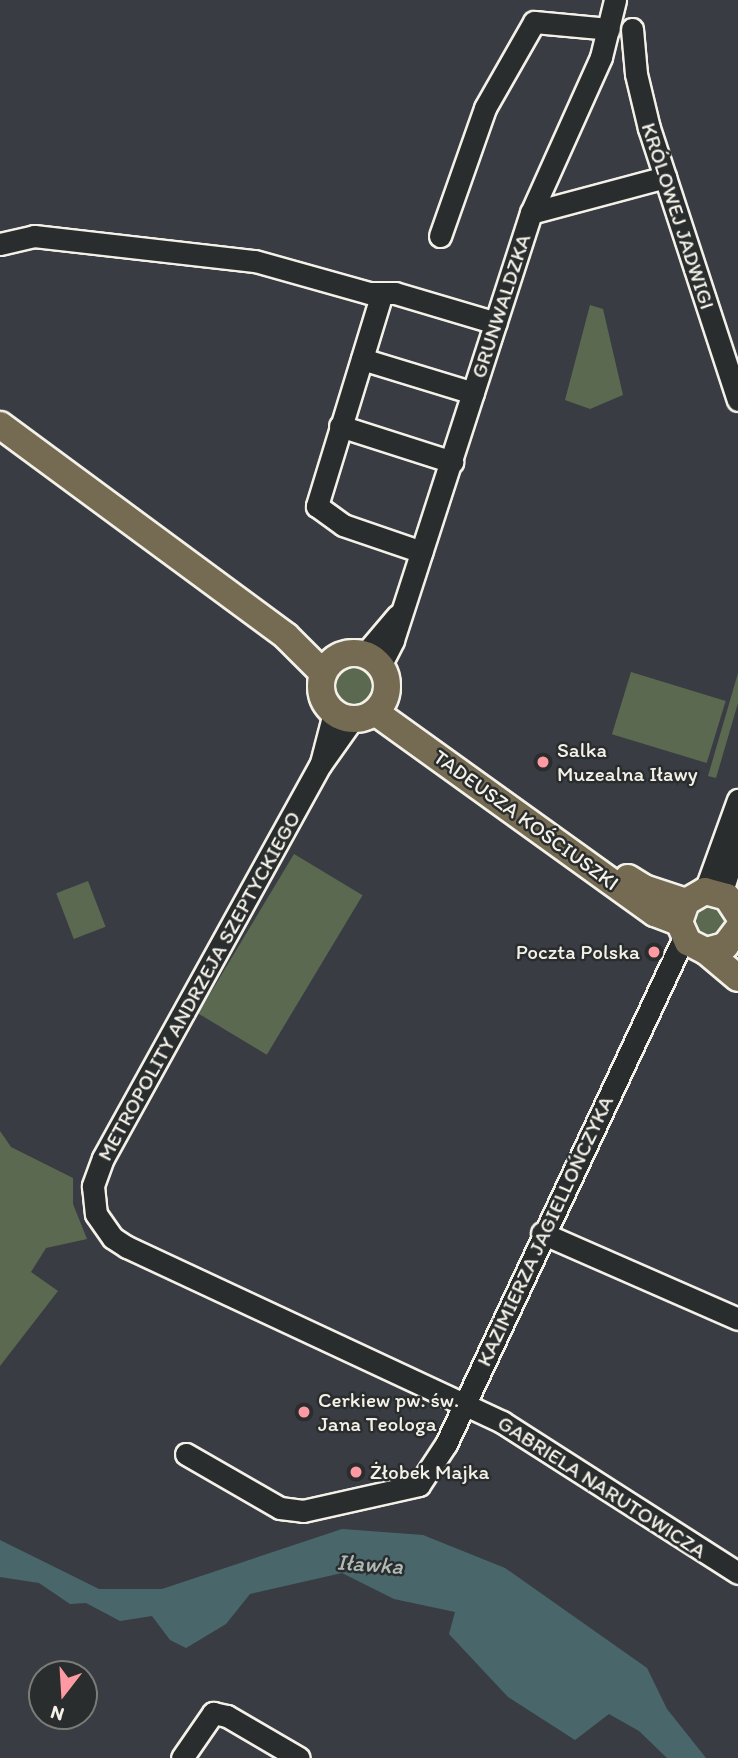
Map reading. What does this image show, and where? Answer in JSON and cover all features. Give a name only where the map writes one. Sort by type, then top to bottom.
[{"type":"main road","points":[[0,425],[328,667]]},
{"type":"main road","points":[[354,653],[372,660],[386,676],[362,711],[321,691],[328,667],[354,653]]},
{"type":"main road","name":"TADEUSZA KOŚCIUSZKI","points":[[362,711],[644,888],[697,916]]},
{"type":"main road","points":[[697,916],[738,914]]},
{"type":"main road","points":[[697,916],[736,941]]},
{"type":"main road","points":[[697,916],[738,978]]},
{"type":"street","name":"GRUNWALDZKA","points":[[372,660],[393,640],[397,615],[422,552],[531,213],[610,29],[615,0]]},
{"type":"street","points":[[440,236],[485,108],[534,22],[610,29]]},
{"type":"street","name":"KRÓLOWEJ JADWIGI","points":[[632,29],[636,74],[665,177],[738,400]]},
{"type":"street","points":[[531,213],[665,177]]},
{"type":"street","points":[[0,244],[34,236],[255,261],[496,323]]},
{"type":"street","points":[[382,293],[316,499],[321,513],[422,552]]},
{"type":"street","points":[[362,359],[473,393]]},
{"type":"street","points":[[340,426],[452,461]]},
{"type":"street","name":"METROPOLITY ANDRZEJA SZEPTYCKIEGO","points":[[362,711],[320,765],[103,1158],[93,1201],[103,1226],[127,1247],[465,1402]]},
{"type":"street","points":[[697,916],[738,800]]},
{"type":"street","points":[[697,916],[738,842]]},
{"type":"street","name":"KAZIMIERZA JAGIELLOŃCZYKA","points":[[186,1454],[258,1499],[303,1511],[419,1485],[446,1444],[542,1233],[697,916]]},
{"type":"street","points":[[542,1233],[738,1319]]},
{"type":"street","name":"GABRIELA NARUTOWICZA","points":[[465,1402],[738,1573]]},
{"type":"street","points":[[182,1758],[213,1713],[227,1716],[299,1758]]},
{"type":"green space","points":[[590,305],[603,309],[623,395],[590,409],[565,400]]},
{"type":"green space","points":[[356,665],[371,671],[377,686],[371,701],[356,707],[341,701],[335,686],[341,671]]},
{"type":"green space","points":[[631,672],[726,701],[707,763],[612,734]]},
{"type":"green space","points":[[738,673],[738,703],[716,778],[708,776]]},
{"type":"green space","points":[[294,854],[363,895],[267,1055],[198,1013]]},
{"type":"green space","points":[[88,881],[106,927],[74,939],[56,893]]},
{"type":"green space","points":[[715,903],[730,920],[726,935],[698,939],[691,918],[700,906]]},
{"type":"green space","points":[[0,1131],[11,1147],[73,1178],[73,1204],[87,1239],[46,1248],[31,1272],[58,1291],[0,1366]]},
{"type":"water","name":"Iławka","points":[[342,1529],[423,1535],[505,1568],[647,1668],[667,1709],[706,1758],[667,1758],[639,1731],[609,1714],[575,1740],[508,1697],[449,1634],[455,1612],[394,1599],[342,1573],[250,1594],[226,1624],[186,1648],[170,1640],[152,1616],[120,1621],[86,1603],[70,1604],[39,1583],[0,1577],[0,1540],[99,1589],[162,1589]]},
{"type":"place","name":"Salka Muzealna Iławy","points":[[543,762]]},
{"type":"place","name":"Poczta Polska","points":[[654,952]]},
{"type":"place","name":"Cerkiew pw. św. Jana Teologa","points":[[304,1412]]},
{"type":"place","name":"Żłobek Majka","points":[[356,1472]]}]
